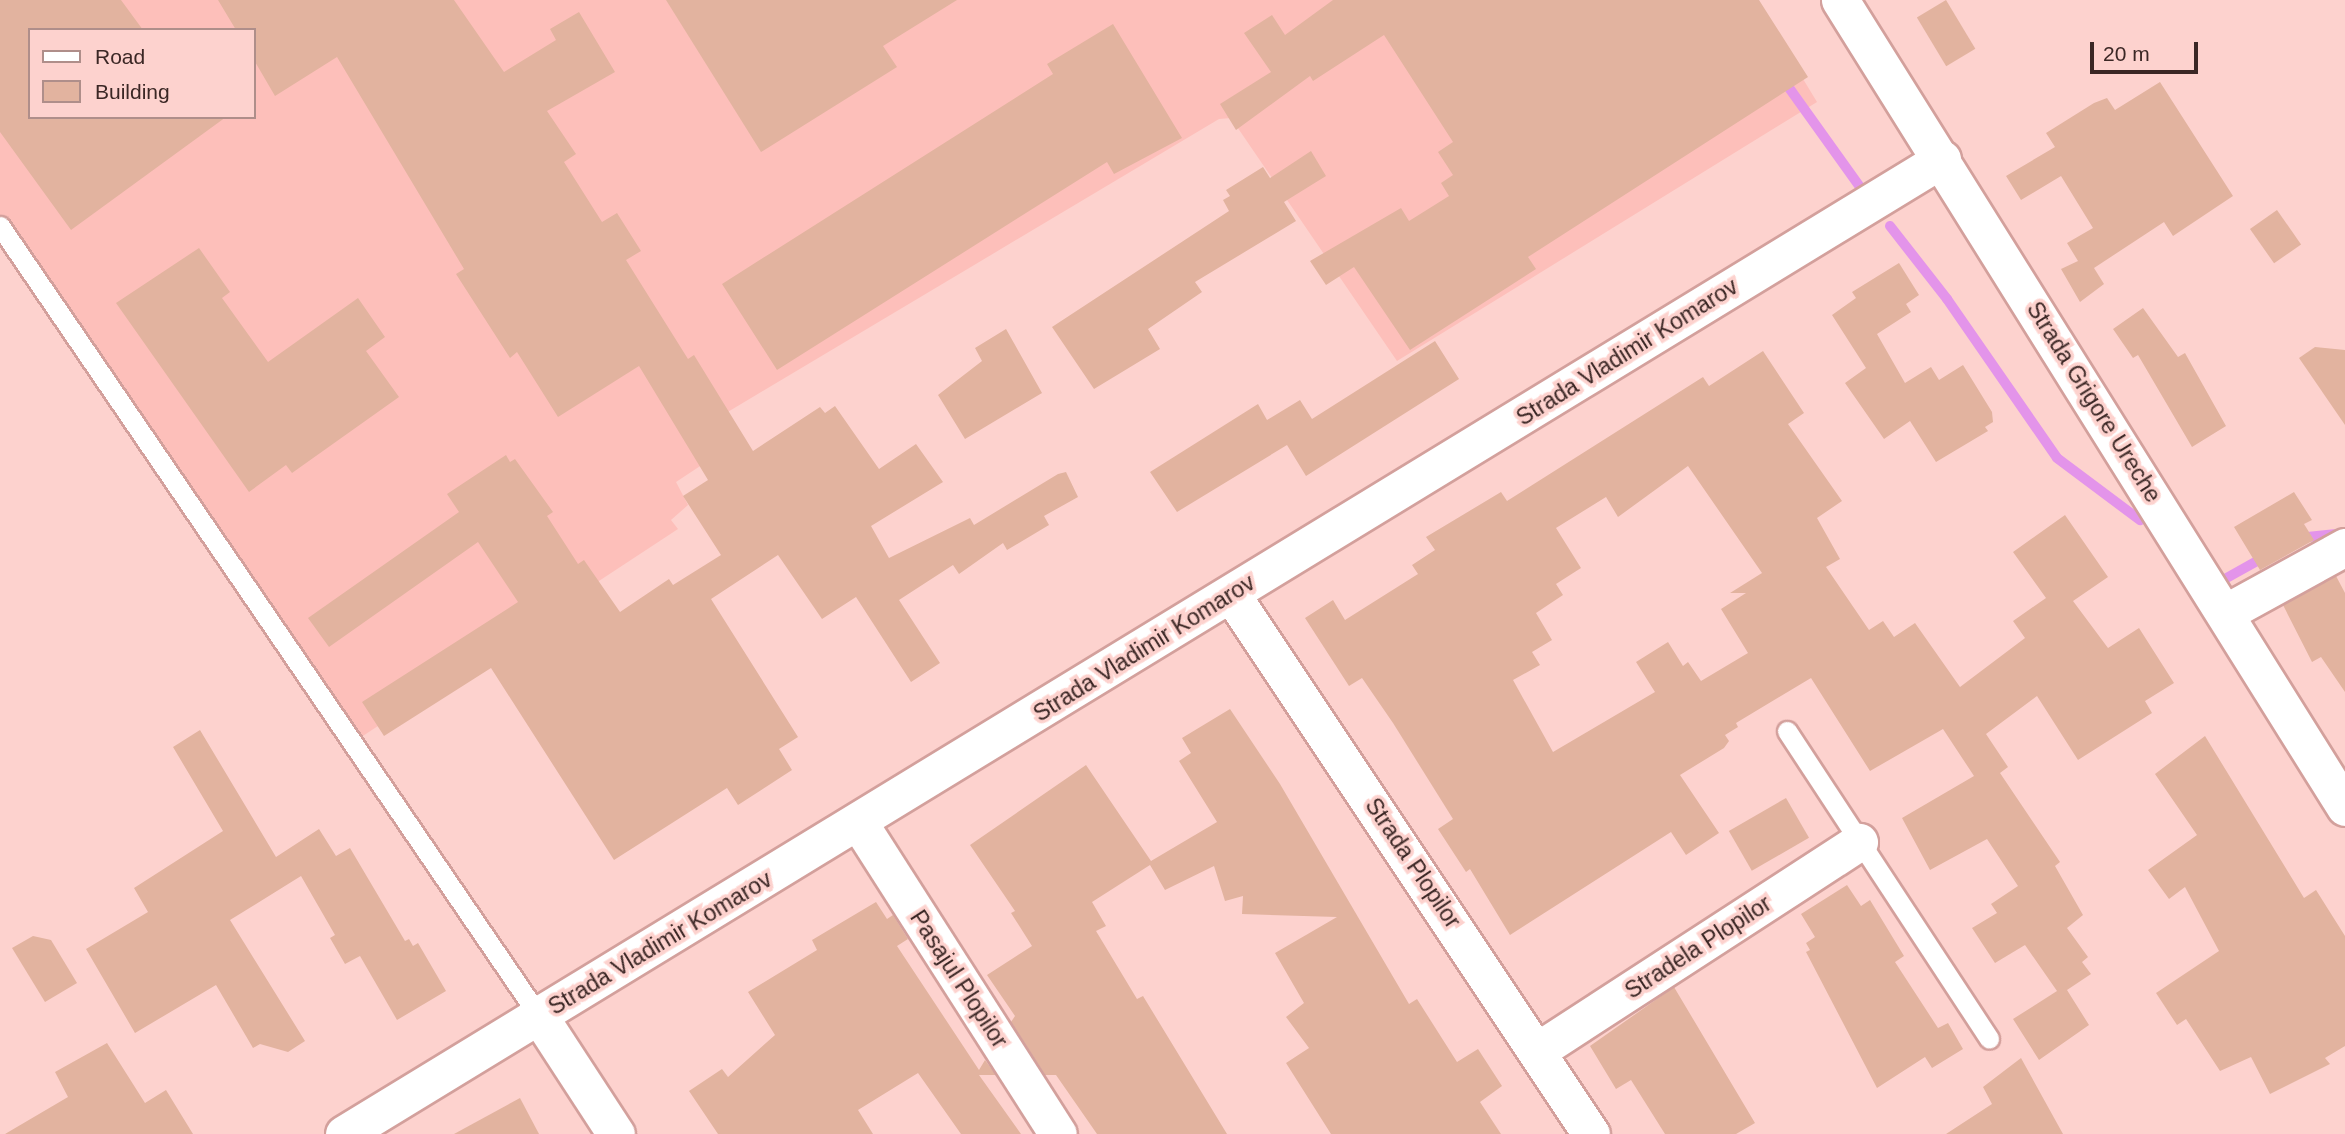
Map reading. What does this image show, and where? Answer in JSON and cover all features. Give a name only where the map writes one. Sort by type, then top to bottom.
[{"type":"street","name":"Strada Grigore Ureche","points":[[1840,0],[1942,159],[2345,807]]},
{"type":"street","name":"Strada Vladimir Komarov","points":[[344,1134],[859,823],[1942,159]]},
{"type":"street","points":[[2225,612],[2345,547]]},
{"type":"street","name":"Strada Plopilor","points":[[1231,594],[1591,1134]]},
{"type":"street","name":"Pasajul Plopilor","points":[[859,823],[1058,1134]]},
{"type":"street","name":"Stradela Plopilor","points":[[1537,1051],[1859,842]]},
{"type":"street","points":[[539,1016],[616,1134]]},
{"type":"lane","points":[[0,226],[539,1016]]},
{"type":"lane","points":[[1787,730],[1989,1039]]},
{"type":"shaded area","points":[[0,0],[1755,0],[1817,102],[1397,361],[1231,118],[1219,119],[721,416],[735,443],[676,482],[688,505],[671,520],[678,529],[343,749],[0,241]]},
{"type":"building","points":[[0,0],[121,0],[142,28],[28,28],[28,119],[223,119],[71,230],[0,132]]},
{"type":"building","points":[[218,0],[454,0],[504,72],[556,40],[550,29],[579,12],[615,72],[547,111],[576,154],[564,162],[602,222],[617,213],[641,251],[626,260],[688,359],[694,355],[753,451],[820,407],[825,413],[835,406],[879,469],[916,444],[943,482],[871,526],[889,558],[970,518],[974,525],[1058,474],[1066,472],[1078,497],[1044,516],[1049,525],[1007,550],[1003,543],[959,574],[953,565],[899,600],[940,663],[911,682],[856,597],[822,619],[778,555],[711,599],[798,737],[779,749],[792,770],[738,805],[727,788],[614,860],[491,668],[384,736],[362,702],[518,602],[478,542],[329,647],[308,618],[459,512],[447,494],[506,455],[510,462],[515,459],[553,512],[547,516],[578,564],[584,560],[620,612],[669,579],[673,585],[721,555],[683,496],[708,480],[639,366],[558,417],[517,352],[510,358],[456,274],[464,269],[337,57],[275,96],[256,63],[256,28],[235,28]]},
{"type":"building","points":[[666,0],[957,0],[883,46],[897,67],[761,152]]},
{"type":"building","points":[[1333,0],[1759,0],[1808,77],[1528,257],[1536,269],[1410,350],[1354,267],[1326,285],[1310,261],[1401,208],[1409,221],[1449,196],[1441,183],[1453,175],[1438,152],[1453,142],[1384,35],[1313,81],[1310,76],[1236,130],[1220,104],[1271,72],[1244,33],[1272,15],[1285,35]]},
{"type":"building","points":[[1946,0],[1975,49],[1946,66],[1917,18]]},
{"type":"building","points":[[1113,24],[1182,138],[1114,174],[1107,162],[777,370],[722,284],[1053,74],[1047,64]]},
{"type":"building","points":[[2160,82],[2233,196],[2173,236],[2164,222],[2094,268],[2104,284],[2080,302],[2061,269],[2078,261],[2067,243],[2093,228],[2061,176],[2021,200],[2006,176],[2055,147],[2046,133],[2094,103],[2107,98],[2115,110]]},
{"type":"building","points":[[1311,151],[1326,176],[1284,202],[1296,221],[1195,282],[1202,292],[1148,329],[1160,349],[1094,389],[1052,327],[1229,211],[1223,200],[1230,196],[1226,190],[1263,167],[1270,178]]},
{"type":"building","points":[[2277,210],[2301,244],[2274,263],[2250,229]]},
{"type":"building","points":[[199,248],[230,292],[222,298],[268,362],[358,298],[385,337],[366,351],[399,397],[292,473],[286,465],[249,492],[116,303]]},
{"type":"building","points":[[1899,263],[1919,295],[1906,304],[1911,312],[1877,334],[1905,383],[1931,367],[1939,380],[1963,365],[1992,412],[1993,422],[1985,427],[1988,431],[1936,462],[1910,421],[1884,439],[1845,383],[1866,368],[1832,315],[1856,298],[1852,292]]},
{"type":"building","points":[[2143,308],[2178,357],[2185,353],[2226,426],[2192,447],[2138,355],[2133,358],[2113,329]]},
{"type":"building","points":[[1006,329],[1042,393],[965,439],[938,395],[982,361],[975,348]]},
{"type":"building","points":[[1435,341],[1459,379],[1306,476],[1287,445],[1177,512],[1150,472],[1258,404],[1267,420],[1300,400],[1312,419]]},
{"type":"building","points":[[2315,347],[2345,350],[2345,425],[2299,358]]},
{"type":"building","points":[[1763,351],[1804,413],[1788,424],[1842,501],[1817,518],[1840,559],[1826,567],[1869,630],[1883,621],[1894,637],[1915,623],[1960,687],[2025,638],[2013,621],[2046,598],[2013,552],[2065,515],[2108,577],[2073,601],[2108,648],[2139,628],[2174,683],[2145,701],[2152,713],[2078,760],[2037,696],[1986,734],[2008,767],[2000,773],[2060,862],[2055,866],[2083,915],[2067,928],[2088,957],[2082,962],[2091,974],[2067,990],[2089,1025],[2039,1060],[2013,1019],[2057,991],[2025,945],[1995,963],[1972,928],[1997,913],[1991,904],[2018,886],[1987,839],[1930,870],[1902,818],[1974,776],[1943,729],[1870,771],[1811,678],[1736,723],[1738,727],[1725,735],[1729,741],[1724,748],[1680,775],[1719,833],[1686,855],[1671,832],[1510,935],[1470,869],[1466,872],[1438,829],[1453,819],[1393,723],[1362,678],[1349,686],[1305,618],[1333,600],[1345,620],[1418,574],[1412,565],[1435,550],[1426,537],[1501,492],[1507,501],[1703,377],[1709,386]],"holes":[[[1688,466],[1762,573],[1730,593],[1746,593],[1721,609],[1748,653],[1701,681],[1688,662],[1683,666],[1668,642],[1636,662],[1655,692],[1553,752],[1513,680],[1540,665],[1532,652],[1552,640],[1536,613],[1563,595],[1556,584],[1581,568],[1556,528],[1606,497],[1618,517]]]},
{"type":"building","points":[[2294,492],[2312,520],[2304,524],[2314,540],[2260,570],[2234,527]]},
{"type":"building","points":[[2336,576],[2345,593],[2345,692],[2321,657],[2312,662],[2283,605]]},
{"type":"building","points":[[1230,709],[1280,784],[1409,1004],[1417,999],[1457,1062],[1478,1049],[1502,1086],[1480,1102],[1501,1134],[1331,1134],[1286,1063],[1309,1048],[1286,1017],[1304,1003],[1275,953],[1337,917],[1242,914],[1243,896],[1225,901],[1214,866],[1165,890],[1150,865],[1092,902],[1106,926],[1096,931],[1137,999],[1143,996],[1227,1134],[1097,1134],[1056,1075],[1045,1075],[1011,1022],[1015,1016],[987,975],[1032,946],[1011,913],[1015,911],[970,845],[1086,765],[1151,861],[1217,822],[1179,761],[1191,753],[1182,738]]},
{"type":"building","points":[[200,730],[276,857],[319,829],[336,856],[350,848],[405,941],[409,939],[413,946],[418,943],[446,991],[397,1020],[360,956],[345,964],[330,938],[335,935],[301,876],[230,920],[305,1041],[288,1052],[260,1044],[253,1048],[216,985],[135,1033],[86,949],[148,912],[134,888],[223,831],[173,747]]},
{"type":"building","points":[[2205,736],[2304,898],[2316,890],[2345,936],[2345,1046],[2325,1058],[2330,1064],[2270,1094],[2251,1057],[2220,1071],[2186,1019],[2177,1025],[2156,993],[2219,951],[2185,887],[2169,899],[2148,870],[2197,835],[2155,774]]},
{"type":"building","points":[[1786,798],[1809,838],[1752,871],[1729,831]]},
{"type":"building","points":[[1847,885],[1861,906],[1870,900],[1904,956],[1895,962],[1938,1028],[1948,1023],[1963,1049],[1932,1068],[1925,1057],[1877,1088],[1806,952],[1810,950],[1806,943],[1815,937],[1801,914]]},
{"type":"building","points":[[876,902],[887,919],[893,915],[908,939],[897,946],[979,1070],[985,1060],[996,1075],[979,1075],[1021,1134],[961,1134],[918,1073],[858,1110],[873,1134],[718,1134],[689,1091],[722,1069],[728,1077],[775,1035],[748,992],[817,950],[812,940]]},
{"type":"building","points":[[33,936],[51,940],[77,983],[45,1002],[12,948]]},
{"type":"building","points":[[1674,987],[1755,1123],[1736,1134],[1665,1134],[1631,1080],[1616,1089],[1590,1046]]},
{"type":"building","points":[[107,1043],[145,1103],[166,1090],[193,1134],[5,1134],[68,1097],[55,1072]]},
{"type":"building","points":[[2021,1058],[2063,1134],[1946,1134],[1992,1104],[1983,1087]]},
{"type":"building","points":[[520,1098],[539,1134],[454,1134]]},
{"type":"waterway","points":[[1782,78],[1868,198]]},
{"type":"waterway","points":[[1890,226],[1947,299],[2057,458],[2140,520]]},
{"type":"waterway","points":[[2298,538],[2334,534]]},
{"type":"waterway","points":[[2223,580],[2266,556]]}]
